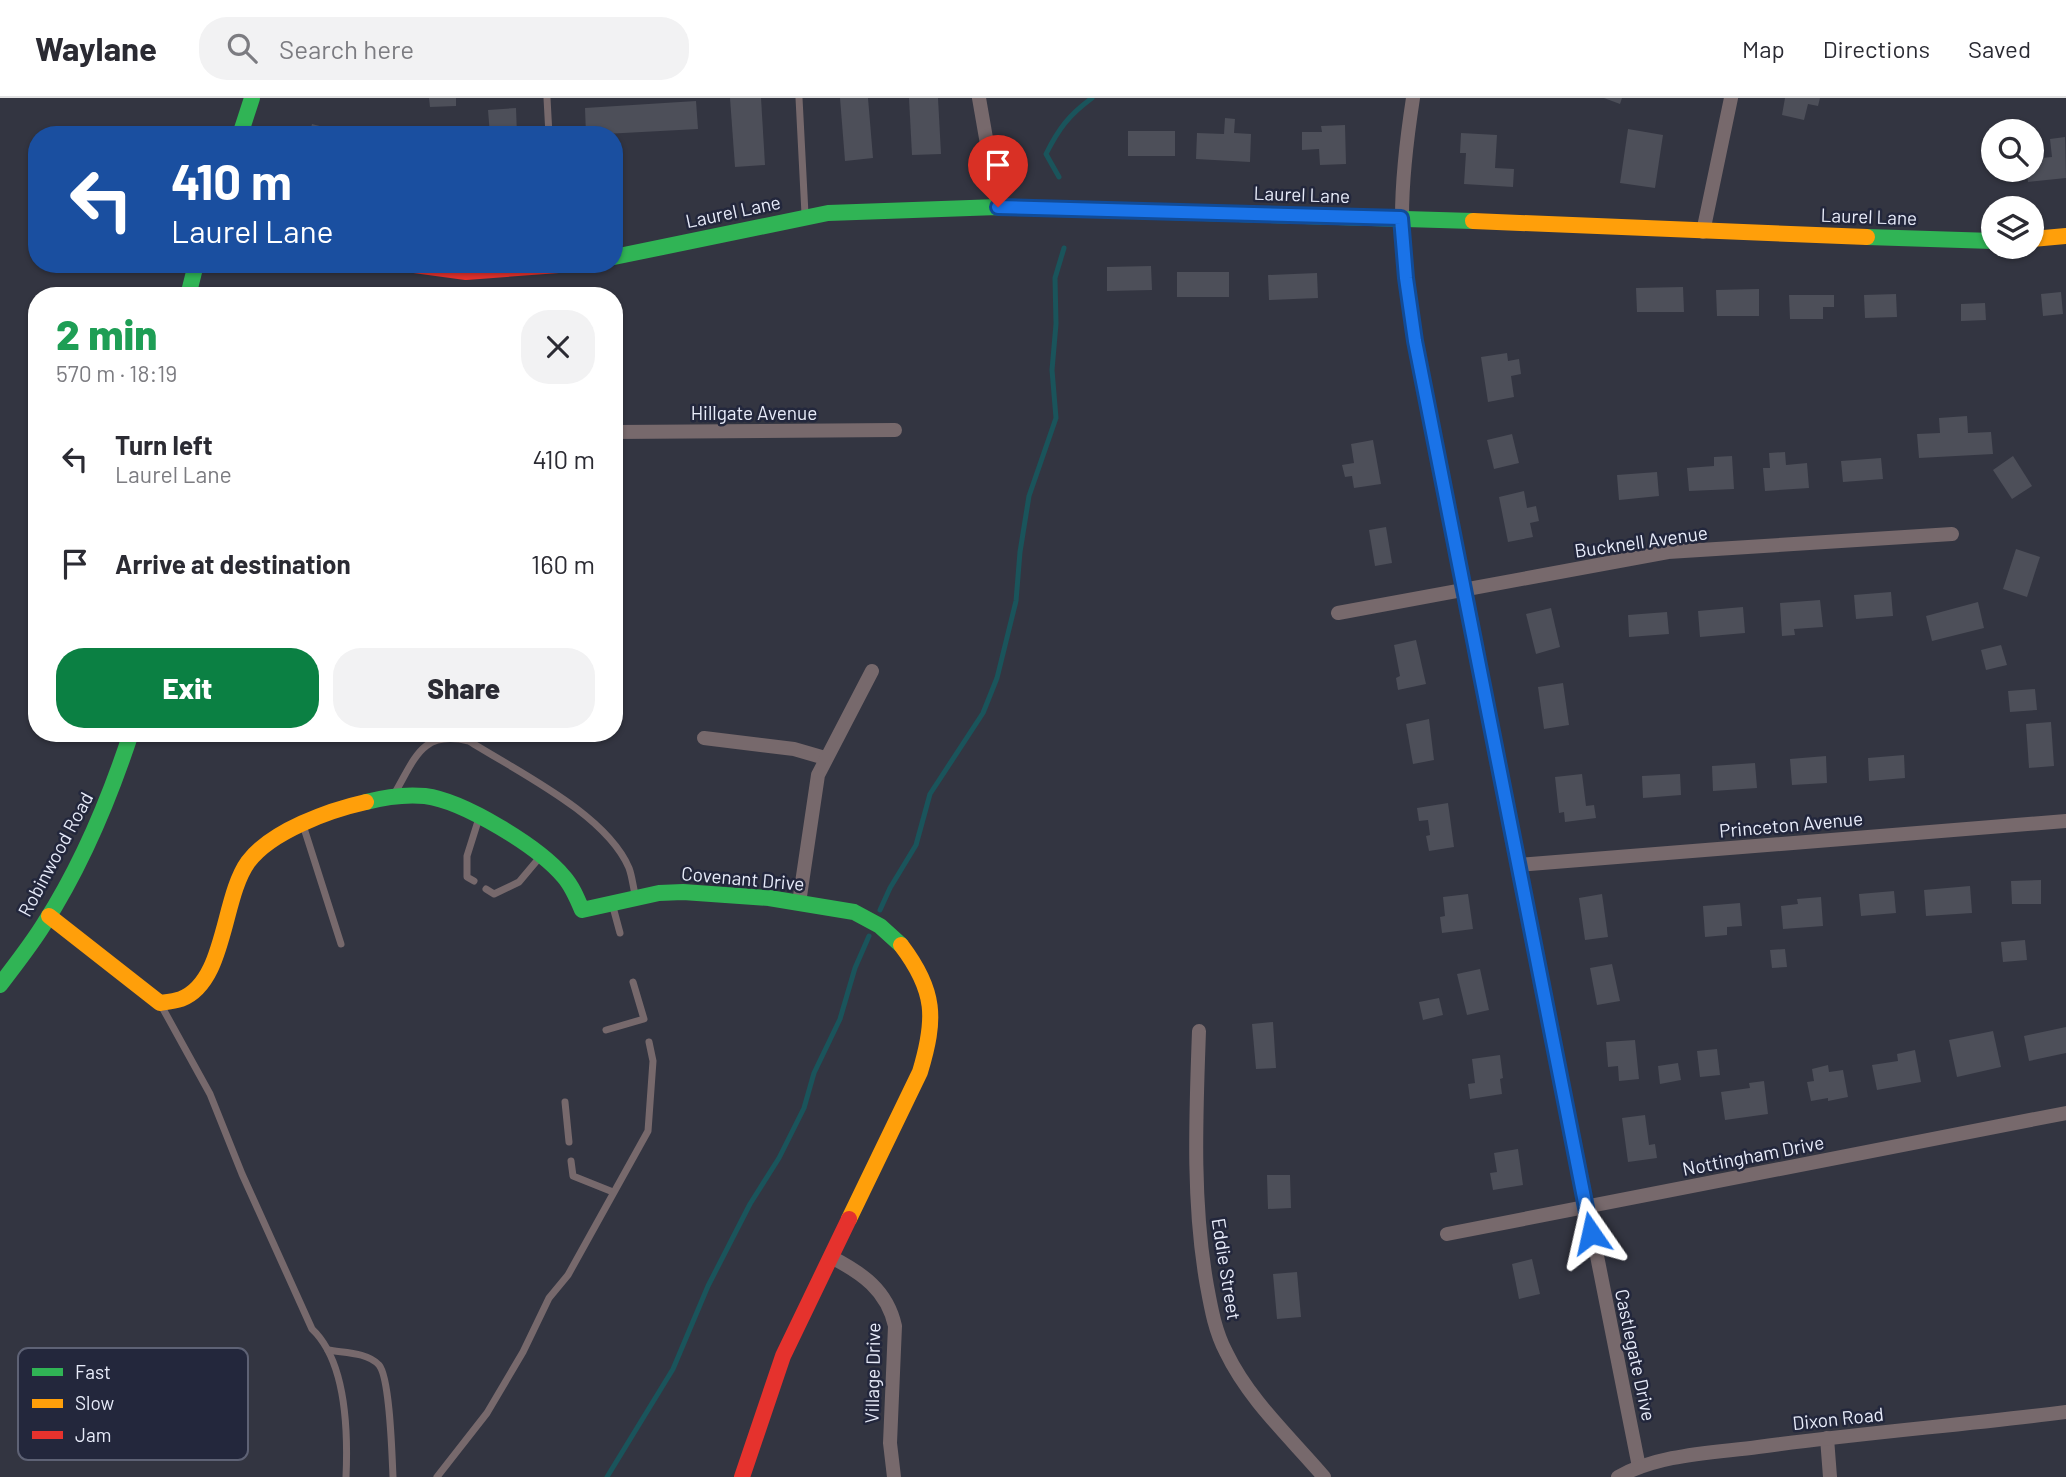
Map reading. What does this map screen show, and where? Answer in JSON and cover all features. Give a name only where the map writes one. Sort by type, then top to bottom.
[{"type":"street","points":[[243,126],[251,98]]},
{"type":"street","points":[[979,98],[998,207]]},
{"type":"street","name":"Castlegate Drive","points":[[1413,98],[1401,218],[1415,341],[1639,1467]]},
{"type":"street","points":[[1703,232],[1731,98]]},
{"type":"street","name":"Laurel Lane","points":[[623,255],[828,213],[998,207],[1401,218],[1703,232],[1981,241]]},
{"type":"street","points":[[2044,238],[2066,236]]},
{"type":"street","name":"Hillgate Avenue","points":[[623,432],[895,430]]},
{"type":"street","name":"Bucknell Avenue","points":[[1338,614],[1668,552],[1952,534]]},
{"type":"street","points":[[799,903],[818,775],[872,671]]},
{"type":"street","points":[[704,738],[794,748],[825,758]]},
{"type":"street","name":"Robinwood Road","points":[[0,985],[49,916],[103,811],[128,742]]},
{"type":"street","name":"Covenant Drive","points":[[160,1003],[173,1003],[196,989],[214,964],[222,939],[226,911],[235,886],[248,861],[268,843],[303,824],[368,800],[394,794],[421,795],[448,801],[480,817],[562,873],[582,910],[659,893],[693,892],[799,903],[854,912],[880,926],[918,967],[928,993],[932,1019],[928,1046],[920,1072],[783,1356],[742,1477]]},
{"type":"street","name":"Princeton Avenue","points":[[1519,865],[2066,821]]},
{"type":"street","points":[[49,916],[160,1003]]},
{"type":"street","name":"Eddie Street","points":[[1199,1031],[1200,1245],[1214,1318],[1224,1350],[1252,1395],[1324,1477]]},
{"type":"street","name":"Nottingham Drive","points":[[1447,1234],[2066,1113]]},
{"type":"street","name":"Village Drive","points":[[831,1257],[866,1278],[878,1289],[892,1313],[895,1326],[890,1443],[894,1477]]},
{"type":"street","name":"Dixon Road","points":[[1618,1477],[1639,1467],[1701,1454],[2066,1412]]},
{"type":"street","points":[[1827,1438],[1830,1477]]},
{"type":"lane","points":[[547,98],[549,126]]},
{"type":"lane","points":[[799,98],[806,218]]},
{"type":"lane","points":[[394,794],[415,758],[431,742]]},
{"type":"lane","points":[[471,742],[588,816],[615,844],[629,868],[636,898]]},
{"type":"lane","points":[[474,881],[467,877],[467,856],[480,817]]},
{"type":"lane","points":[[303,824],[341,944]]},
{"type":"lane","points":[[486,889],[494,894],[519,882],[541,857]]},
{"type":"lane","points":[[612,903],[620,933]]},
{"type":"lane","points":[[606,1030],[643,1019],[633,982]]},
{"type":"lane","points":[[160,1003],[210,1094],[242,1174],[312,1329],[323,1339],[328,1350],[345,1413],[346,1477]]},
{"type":"lane","points":[[437,1477],[487,1413],[523,1353],[549,1298],[568,1275],[648,1131],[653,1061],[649,1042]]},
{"type":"lane","points":[[565,1102],[569,1142]]},
{"type":"lane","points":[[572,1161],[573,1176],[613,1192]]},
{"type":"lane","points":[[328,1350],[367,1356],[380,1366],[386,1382],[393,1477]]},
{"type":"building","points":[[429,98],[456,98],[456,106],[430,107]]},
{"type":"building","points":[[730,98],[761,98],[765,165],[735,167]]},
{"type":"building","points":[[840,98],[868,98],[873,158],[845,161]]},
{"type":"building","points":[[909,98],[938,98],[941,154],[912,155]]},
{"type":"building","points":[[1604,98],[1622,98],[1620,104]]},
{"type":"building","points":[[1785,98],[1820,98],[1818,106],[1808,104],[1804,120],[1782,115]]},
{"type":"building","points":[[696,101],[698,129],[623,133],[623,126],[586,126],[585,108]]},
{"type":"building","points":[[516,108],[517,126],[489,126],[488,110]]},
{"type":"building","points":[[1225,118],[1235,119],[1234,133],[1251,134],[1250,162],[1196,159],[1197,133],[1224,134]]},
{"type":"building","points":[[1345,125],[1346,164],[1320,165],[1319,149],[1302,150],[1302,132],[1322,132],[1321,126]]},
{"type":"building","points":[[1628,129],[1663,135],[1655,188],[1620,183]]},
{"type":"building","points":[[1128,131],[1175,131],[1175,156],[1128,156]]},
{"type":"building","points":[[1461,133],[1497,135],[1495,168],[1514,169],[1513,187],[1464,184],[1466,153],[1460,153]]},
{"type":"building","points":[[2065,137],[2066,178],[2044,180],[2044,158],[2052,157],[2050,139]]},
{"type":"building","points":[[1151,266],[1152,290],[1107,291],[1107,267]]},
{"type":"building","points":[[1177,272],[1229,272],[1229,297],[1177,297]]},
{"type":"building","points":[[1317,273],[1318,298],[1269,300],[1268,275]]},
{"type":"building","points":[[1683,287],[1684,312],[1637,312],[1636,288]]},
{"type":"building","points":[[1759,289],[1759,316],[1717,316],[1716,290]]},
{"type":"building","points":[[2061,292],[2063,314],[2043,316],[2041,294]]},
{"type":"building","points":[[1896,294],[1897,317],[1865,318],[1864,295]]},
{"type":"building","points":[[1789,295],[1834,295],[1834,307],[1823,307],[1823,319],[1790,319]]},
{"type":"building","points":[[1985,303],[1986,320],[1961,321],[1961,304]]},
{"type":"building","points":[[1507,353],[1508,361],[1519,359],[1521,374],[1511,376],[1514,397],[1488,402],[1481,357]]},
{"type":"building","points":[[1967,416],[1968,433],[1991,432],[1993,454],[1919,458],[1917,434],[1940,433],[1939,418]]},
{"type":"building","points":[[1512,434],[1519,463],[1494,469],[1487,440]]},
{"type":"building","points":[[1373,440],[1381,484],[1354,488],[1352,476],[1345,477],[1342,465],[1354,463],[1351,444]]},
{"type":"building","points":[[1785,452],[1786,465],[1807,463],[1809,488],[1765,491],[1763,468],[1770,468],[1769,453]]},
{"type":"building","points":[[1732,456],[1734,489],[1689,491],[1687,468],[1714,466],[1714,457]]},
{"type":"building","points":[[2013,456],[2032,486],[2012,499],[1993,470]]},
{"type":"building","points":[[1881,458],[1883,479],[1843,482],[1841,461]]},
{"type":"building","points":[[1657,472],[1659,496],[1619,500],[1617,475]]},
{"type":"building","points":[[1524,491],[1527,508],[1536,506],[1539,521],[1530,523],[1533,537],[1508,542],[1499,497]]},
{"type":"building","points":[[1386,527],[1392,563],[1375,566],[1369,530]]},
{"type":"building","points":[[2016,549],[2040,557],[2027,597],[2003,589]]},
{"type":"building","points":[[1891,592],[1893,616],[1856,619],[1854,595]]},
{"type":"building","points":[[1820,600],[1823,627],[1794,629],[1795,635],[1782,636],[1780,603]]},
{"type":"building","points":[[1978,602],[1984,628],[1932,641],[1926,616]]},
{"type":"building","points":[[1743,607],[1745,633],[1700,637],[1698,611]]},
{"type":"building","points":[[1551,608],[1560,647],[1536,654],[1526,614]]},
{"type":"building","points":[[1667,612],[1669,634],[1629,637],[1628,615]]},
{"type":"building","points":[[1416,640],[1426,684],[1398,690],[1396,678],[1400,676],[1394,645]]},
{"type":"building","points":[[2001,645],[2007,665],[1986,670],[1981,650]]},
{"type":"building","points":[[1563,683],[1569,725],[1544,729],[1538,687]]},
{"type":"building","points":[[2035,689],[2037,710],[2010,712],[2008,691]]},
{"type":"building","points":[[1429,719],[1434,760],[1413,764],[1406,724]]},
{"type":"building","points":[[2051,722],[2054,766],[2029,768],[2026,724]]},
{"type":"building","points":[[1904,755],[1905,778],[1869,781],[1868,758]]},
{"type":"building","points":[[1826,756],[1827,783],[1792,785],[1790,759]]},
{"type":"building","points":[[1755,763],[1757,788],[1713,791],[1712,766]]},
{"type":"building","points":[[1582,774],[1586,806],[1594,805],[1596,818],[1565,822],[1564,812],[1559,813],[1555,777]]},
{"type":"building","points":[[1680,774],[1681,795],[1643,798],[1642,776]]},
{"type":"building","points":[[1448,803],[1454,847],[1429,851],[1426,836],[1430,835],[1428,820],[1419,821],[1417,808]]},
{"type":"building","points":[[2041,880],[2041,904],[2012,904],[2011,881]]},
{"type":"building","points":[[1970,886],[1972,913],[1926,916],[1924,890]]},
{"type":"building","points":[[1894,891],[1896,913],[1861,916],[1859,894]]},
{"type":"building","points":[[1468,894],[1473,929],[1442,933],[1440,917],[1445,916],[1443,897]]},
{"type":"building","points":[[1602,894],[1608,937],[1585,940],[1579,898]]},
{"type":"building","points":[[1821,897],[1823,926],[1783,929],[1781,906],[1798,904],[1797,899]]},
{"type":"building","points":[[1740,903],[1742,926],[1727,927],[1727,935],[1705,937],[1703,906]]},
{"type":"building","points":[[2025,940],[2027,960],[2003,962],[2001,942]]},
{"type":"building","points":[[1785,949],[1787,967],[1772,968],[1770,950]]},
{"type":"building","points":[[1612,964],[1620,1001],[1597,1005],[1590,968]]},
{"type":"building","points":[[1480,969],[1489,1010],[1467,1015],[1457,974]]},
{"type":"building","points":[[1439,998],[1443,1015],[1423,1020],[1419,1002]]},
{"type":"building","points":[[1273,1022],[1276,1068],[1256,1069],[1252,1024]]},
{"type":"building","points":[[2066,1027],[2066,1053],[2029,1061],[2024,1036]]},
{"type":"building","points":[[1993,1031],[2001,1067],[1957,1077],[1949,1040]]},
{"type":"building","points":[[1635,1040],[1639,1079],[1619,1081],[1618,1066],[1608,1067],[1606,1042]]},
{"type":"building","points":[[1717,1049],[1720,1075],[1700,1077],[1697,1051]]},
{"type":"building","points":[[1915,1050],[1921,1082],[1877,1090],[1872,1065],[1898,1061],[1897,1054]]},
{"type":"building","points":[[1500,1055],[1502,1094],[1470,1099],[1468,1084],[1475,1083],[1472,1059]]},
{"type":"building","points":[[1678,1063],[1681,1080],[1660,1084],[1658,1066]]},
{"type":"building","points":[[1828,1065],[1829,1072],[1843,1070],[1848,1097],[1811,1101],[1807,1082],[1814,1081],[1812,1069]]},
{"type":"building","points":[[1764,1081],[1768,1114],[1725,1120],[1721,1092],[1750,1088],[1749,1083]]},
{"type":"building","points":[[1645,1115],[1649,1145],[1655,1144],[1657,1158],[1628,1162],[1622,1118]]},
{"type":"building","points":[[1518,1149],[1523,1185],[1493,1190],[1490,1173],[1497,1172],[1494,1153]]},
{"type":"building","points":[[1267,1175],[1290,1175],[1291,1208],[1268,1209]]},
{"type":"building","points":[[1532,1259],[1540,1294],[1519,1299],[1512,1264]]},
{"type":"building","points":[[1297,1272],[1301,1317],[1277,1319],[1273,1274]]},
{"type":"waterway","points":[[1059,177],[1046,154],[1065,123],[1092,98]]},
{"type":"waterway","points":[[880,910],[916,845],[930,794],[983,713],[997,678],[1016,601],[1029,496],[1056,418],[1052,370],[1056,324],[1055,278],[1064,248]]},
{"type":"waterway","points":[[607,1477],[673,1369],[708,1286],[804,1108],[814,1073],[840,1019],[855,968],[869,936]]},
{"type":"traffic: fast","points":[[243,126],[252,98]]},
{"type":"traffic: fast","points":[[623,255],[828,213],[998,207],[1473,221]]},
{"type":"traffic: fast","points":[[1867,237],[1981,241]]},
{"type":"traffic: fast","points":[[190,287],[194,273]]},
{"type":"traffic: fast","points":[[0,985],[39,932],[71,879],[104,807],[128,742]]},
{"type":"traffic: fast","points":[[366,802],[395,796],[425,796],[480,816],[537,852],[552,865],[569,884],[582,910],[659,893],[769,898],[854,912],[880,926],[901,945]]},
{"type":"traffic: slow","points":[[1473,221],[1867,237]]},
{"type":"traffic: slow","points":[[2044,238],[2066,236]]},
{"type":"traffic: slow","points":[[49,916],[160,1003],[181,999],[196,990],[207,975],[222,938],[240,878],[248,862],[258,851],[302,823],[366,802]]},
{"type":"traffic: slow","points":[[849,1219],[920,1072],[929,1036],[930,1006],[927,991],[913,961],[901,945]]},
{"type":"traffic: jam","points":[[742,1477],[783,1356],[849,1219]]},
{"type":"route","points":[[998,207],[1401,218],[1415,341],[1591,1233]]}]
